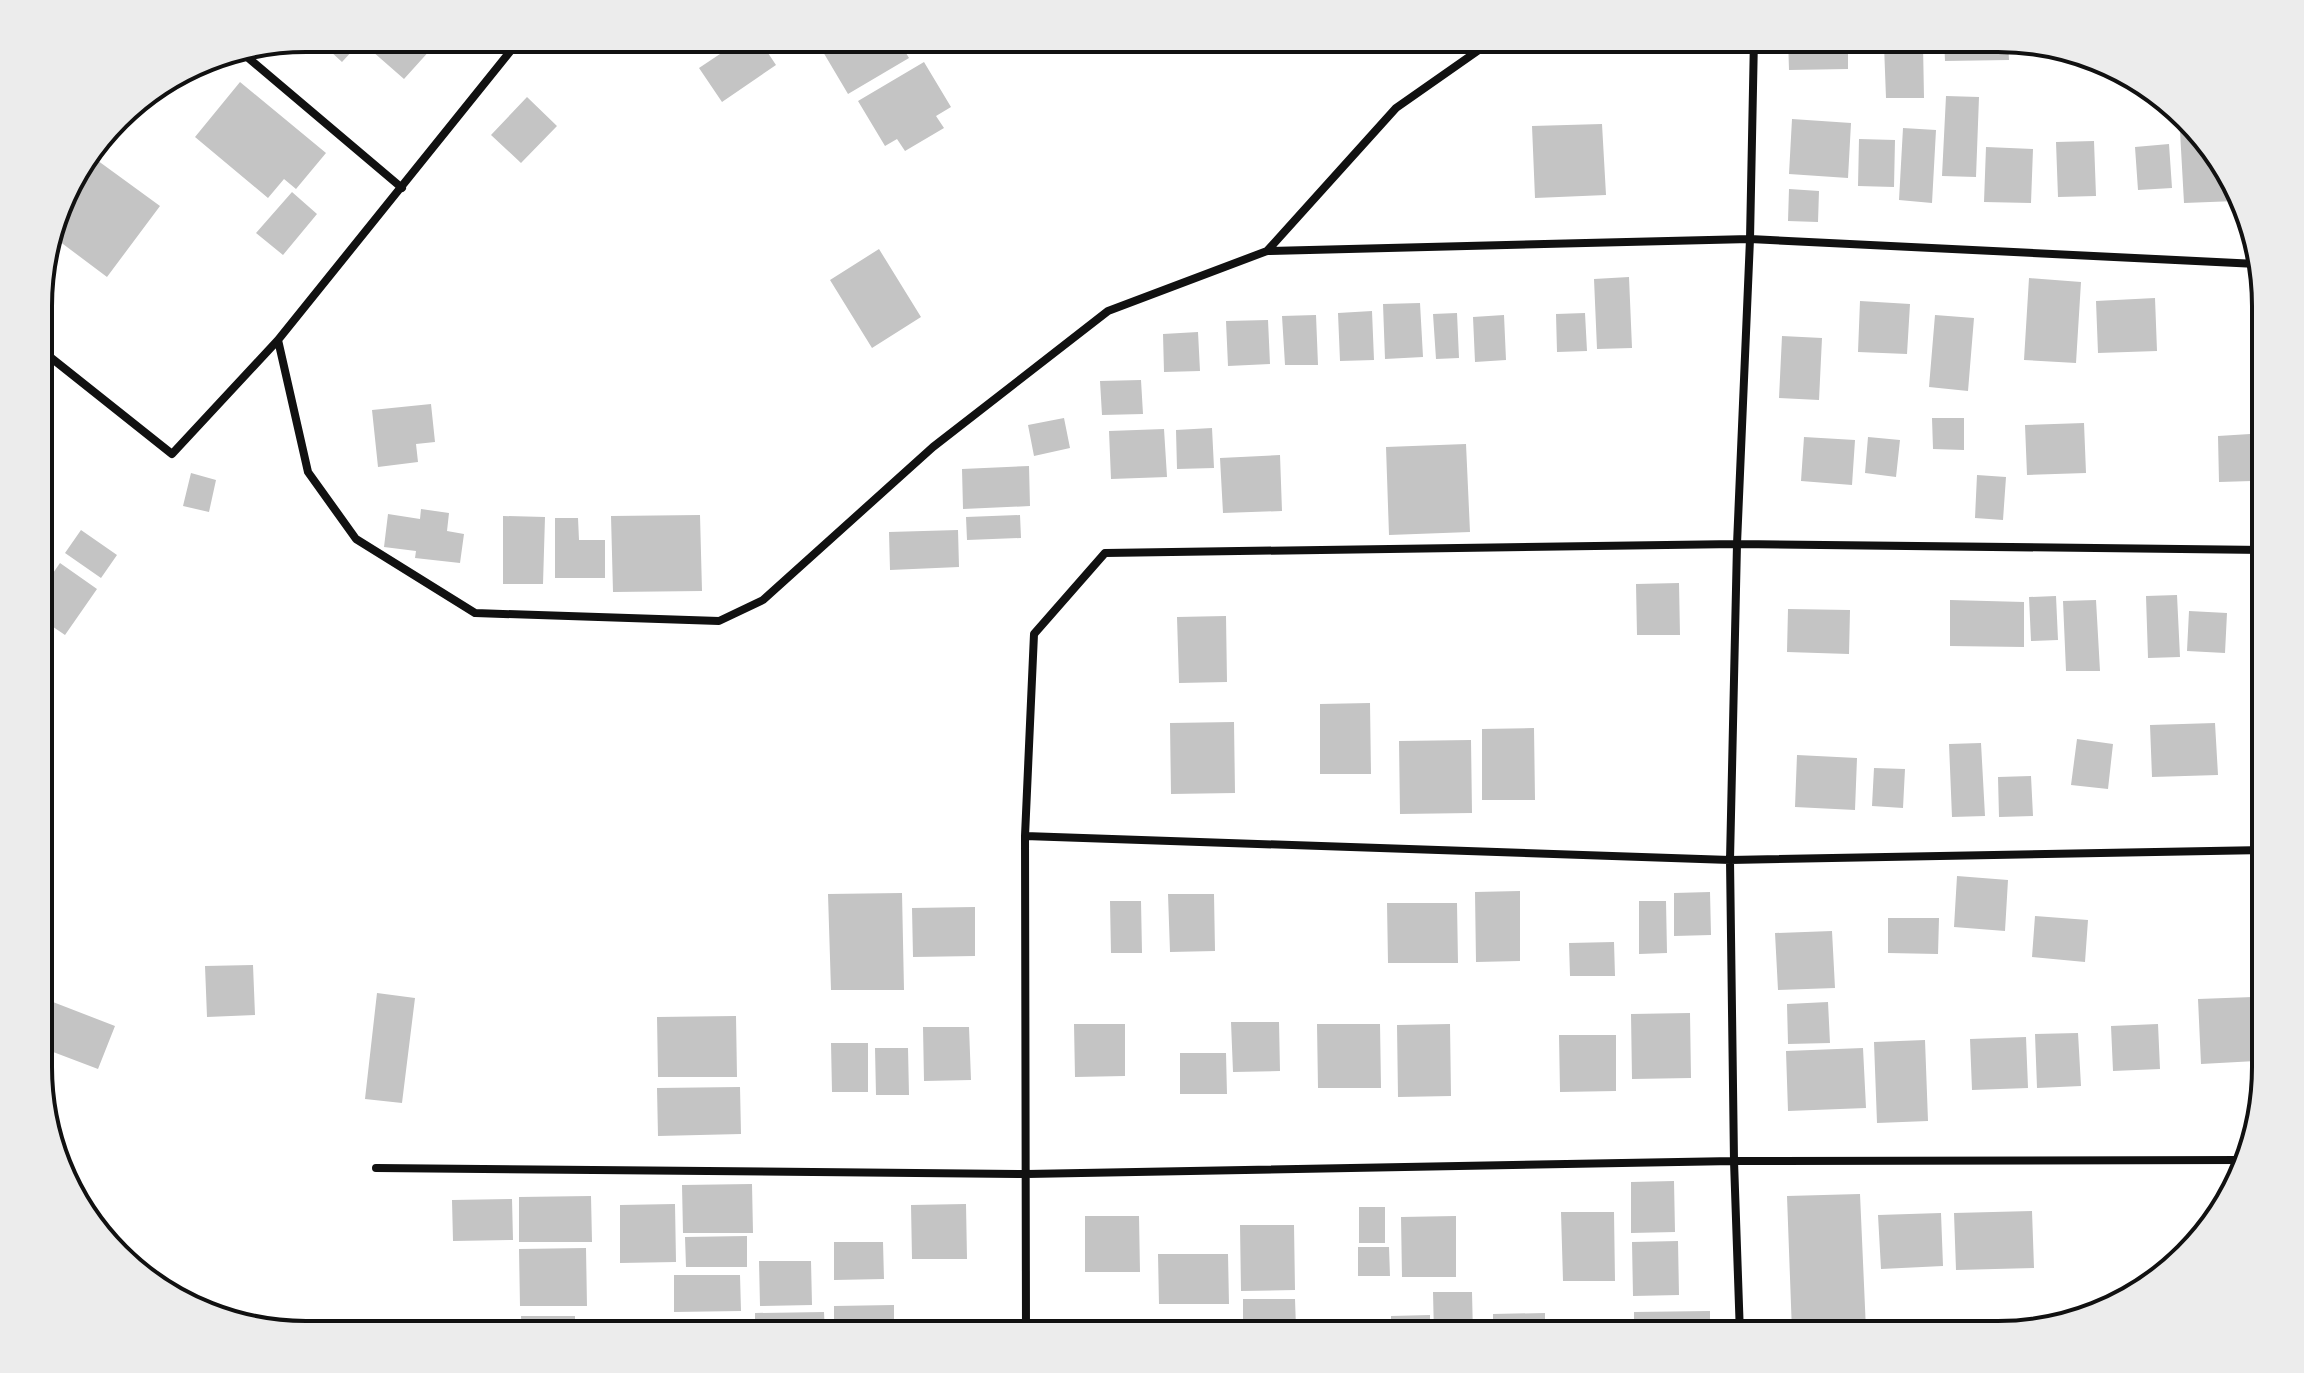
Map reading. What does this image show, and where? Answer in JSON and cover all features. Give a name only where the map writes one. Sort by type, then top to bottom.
[{"type":"street","points":[[52,359],[172,454],[278,340],[510,52]]},
{"type":"street","points":[[1267,251],[1396,108],[1476,52]]},
{"type":"street","points":[[1739,1320],[1730,860],[1754,52]]},
{"type":"street","points":[[249,59],[402,188]]},
{"type":"street","points":[[278,340],[308,472],[356,539],[475,613],[719,621],[763,600],[933,447],[1108,311],[1267,251],[1750,239],[2248,264]]},
{"type":"street","points":[[1026,1321],[1025,836],[1034,634],[1105,553],[1737,544],[2251,550]]},
{"type":"street","points":[[1025,836],[1730,860],[2251,850]]},
{"type":"street","points":[[376,1168],[1027,1174],[1734,1161],[2235,1160]]},
{"type":"building","points":[[331,52],[351,52],[342,62]]},
{"type":"building","points":[[373,52],[428,52],[404,79]]},
{"type":"building","points":[[723,52],[767,52],[776,65],[722,102],[699,68]]},
{"type":"building","points":[[823,52],[905,52],[909,58],[848,94]]},
{"type":"building","points":[[1788,52],[1848,52],[1848,69],[1789,70]]},
{"type":"building","points":[[1884,52],[1923,52],[1924,98],[1886,98]]},
{"type":"building","points":[[1945,52],[2009,53],[2009,60],[1945,61]]},
{"type":"building","points":[[924,62],[951,107],[936,116],[944,128],[905,151],[897,139],[885,146],[858,101]]},
{"type":"building","points":[[240,82],[326,153],[296,189],[284,179],[268,198],[195,137]]},
{"type":"building","points":[[1946,96],[1979,97],[1976,177],[1942,176]]},
{"type":"building","points":[[527,97],[557,126],[521,163],[491,135]]},
{"type":"building","points":[[1792,119],[1851,123],[1848,178],[1789,174]]},
{"type":"building","points":[[1602,124],[1606,195],[1535,198],[1532,126]]},
{"type":"building","points":[[1903,128],[1936,130],[1932,203],[1899,200]]},
{"type":"building","points":[[2180,131],[2209,165],[2229,201],[2184,203]]},
{"type":"building","points":[[1859,139],[1895,140],[1894,187],[1858,186]]},
{"type":"building","points":[[2094,141],[2096,196],[2058,197],[2056,142]]},
{"type":"building","points":[[2169,144],[2172,188],[2138,190],[2135,147]]},
{"type":"building","points":[[1986,147],[2033,149],[2031,203],[1984,202]]},
{"type":"building","points":[[98,161],[160,206],[107,277],[61,242],[71,209]]},
{"type":"building","points":[[1789,189],[1819,191],[1818,222],[1788,221]]},
{"type":"building","points":[[292,192],[317,214],[283,255],[256,233]]},
{"type":"building","points":[[879,249],[921,317],[872,348],[830,280]]},
{"type":"building","points":[[1629,277],[1632,348],[1597,349],[1594,279]]},
{"type":"building","points":[[2029,278],[2081,282],[2076,363],[2024,360]]},
{"type":"building","points":[[2155,298],[2157,351],[2098,353],[2096,301]]},
{"type":"building","points":[[1860,301],[1910,304],[1907,354],[1858,352]]},
{"type":"building","points":[[1420,303],[1423,357],[1385,359],[1383,304]]},
{"type":"building","points":[[1372,311],[1374,360],[1340,361],[1338,313]]},
{"type":"building","points":[[1457,313],[1459,358],[1436,359],[1433,314]]},
{"type":"building","points":[[1585,313],[1587,351],[1557,352],[1556,314]]},
{"type":"building","points":[[1316,315],[1318,365],[1285,365],[1282,316]]},
{"type":"building","points":[[1504,315],[1506,360],[1475,362],[1473,317]]},
{"type":"building","points":[[1935,315],[1974,318],[1968,391],[1929,387]]},
{"type":"building","points":[[1268,320],[1270,364],[1228,366],[1226,321]]},
{"type":"building","points":[[1198,332],[1200,371],[1164,372],[1163,334]]},
{"type":"building","points":[[1782,336],[1822,338],[1819,400],[1779,398]]},
{"type":"building","points":[[1141,380],[1143,414],[1102,415],[1100,381]]},
{"type":"building","points":[[431,404],[435,442],[416,444],[418,462],[378,467],[372,410]]},
{"type":"building","points":[[1064,418],[1070,448],[1034,456],[1028,425]]},
{"type":"building","points":[[1932,418],[1964,418],[1964,450],[1933,449]]},
{"type":"building","points":[[2084,423],[2086,473],[2027,475],[2025,425]]},
{"type":"building","points":[[1212,428],[1214,468],[1177,469],[1176,430]]},
{"type":"building","points":[[1164,429],[1167,477],[1111,479],[1109,431]]},
{"type":"building","points":[[2250,434],[2251,481],[2219,482],[2218,436]]},
{"type":"building","points":[[1804,437],[1855,440],[1852,485],[1801,481]]},
{"type":"building","points":[[1868,437],[1900,440],[1896,477],[1865,473]]},
{"type":"building","points":[[1466,444],[1470,532],[1389,535],[1386,447]]},
{"type":"building","points":[[1280,455],[1282,511],[1223,513],[1220,458]]},
{"type":"building","points":[[1029,466],[1030,506],[963,509],[962,469]]},
{"type":"building","points":[[191,473],[216,480],[209,512],[183,506]]},
{"type":"building","points":[[1977,475],[2006,477],[2003,520],[1975,518]]},
{"type":"building","points":[[421,509],[449,513],[447,531],[464,534],[460,563],[415,558],[416,551],[384,547],[388,514],[420,519]]},
{"type":"building","points":[[700,515],[702,591],[613,592],[611,516]]},
{"type":"building","points":[[1020,515],[1021,538],[967,540],[966,517]]},
{"type":"building","points":[[503,516],[545,517],[543,584],[503,584]]},
{"type":"building","points":[[555,518],[578,518],[579,540],[605,540],[605,578],[555,578]]},
{"type":"building","points":[[81,530],[117,555],[101,578],[65,553]]},
{"type":"building","points":[[958,530],[959,567],[890,570],[889,532]]},
{"type":"building","points":[[60,563],[97,589],[65,635],[52,626],[52,575]]},
{"type":"building","points":[[1679,583],[1680,635],[1637,635],[1636,584]]},
{"type":"building","points":[[2177,595],[2180,657],[2148,658],[2146,596]]},
{"type":"building","points":[[2056,596],[2058,640],[2031,641],[2029,597]]},
{"type":"building","points":[[1950,600],[2024,602],[2024,647],[1950,646]]},
{"type":"building","points":[[2096,600],[2100,671],[2066,671],[2063,601]]},
{"type":"building","points":[[1788,609],[1850,610],[1849,654],[1787,652]]},
{"type":"building","points":[[2189,611],[2227,613],[2225,653],[2187,651]]},
{"type":"building","points":[[1226,616],[1227,682],[1179,683],[1177,617]]},
{"type":"building","points":[[1370,703],[1371,774],[1320,774],[1320,704]]},
{"type":"building","points":[[1234,722],[1235,793],[1171,794],[1170,723]]},
{"type":"building","points":[[2215,723],[2218,775],[2152,777],[2150,725]]},
{"type":"building","points":[[1534,728],[1535,800],[1482,800],[1482,729]]},
{"type":"building","points":[[2077,739],[2113,744],[2108,789],[2071,785]]},
{"type":"building","points":[[1471,740],[1472,813],[1400,814],[1399,741]]},
{"type":"building","points":[[1981,743],[1985,816],[1952,817],[1949,744]]},
{"type":"building","points":[[1797,755],[1857,758],[1855,810],[1795,807]]},
{"type":"building","points":[[1874,768],[1905,769],[1903,808],[1872,806]]},
{"type":"building","points":[[2031,776],[2033,816],[1999,817],[1998,777]]},
{"type":"building","points":[[1957,876],[2008,880],[2005,931],[1954,927]]},
{"type":"building","points":[[1520,891],[1520,961],[1476,962],[1475,892]]},
{"type":"building","points":[[1710,892],[1711,935],[1674,936],[1674,893]]},
{"type":"building","points":[[902,893],[904,990],[831,990],[828,894]]},
{"type":"building","points":[[1168,894],[1214,894],[1215,951],[1170,952]]},
{"type":"building","points":[[1110,901],[1141,901],[1142,953],[1111,953]]},
{"type":"building","points":[[1639,901],[1666,901],[1667,953],[1639,954]]},
{"type":"building","points":[[1387,903],[1457,903],[1458,963],[1388,963]]},
{"type":"building","points":[[975,907],[975,956],[913,957],[912,908]]},
{"type":"building","points":[[2035,916],[2088,920],[2085,962],[2032,957]]},
{"type":"building","points":[[1888,918],[1939,918],[1938,954],[1888,953]]},
{"type":"building","points":[[1832,931],[1835,988],[1778,990],[1775,933]]},
{"type":"building","points":[[1614,942],[1615,976],[1570,976],[1569,943]]},
{"type":"building","points":[[253,965],[255,1015],[207,1017],[205,966]]},
{"type":"building","points":[[377,993],[415,998],[402,1103],[365,1099]]},
{"type":"building","points":[[2251,997],[2251,1061],[2201,1064],[2198,999]]},
{"type":"building","points":[[52,1002],[115,1026],[98,1069],[52,1052]]},
{"type":"building","points":[[1828,1002],[1830,1043],[1788,1044],[1787,1004]]},
{"type":"building","points":[[1690,1013],[1691,1078],[1632,1079],[1631,1014]]},
{"type":"building","points":[[736,1016],[737,1077],[658,1077],[657,1017]]},
{"type":"building","points":[[1231,1022],[1279,1022],[1280,1071],[1233,1072]]},
{"type":"building","points":[[1074,1024],[1125,1024],[1125,1076],[1075,1077]]},
{"type":"building","points":[[1317,1024],[1380,1024],[1381,1088],[1318,1088]]},
{"type":"building","points":[[1450,1024],[1451,1096],[1398,1097],[1397,1025]]},
{"type":"building","points":[[2158,1024],[2160,1069],[2113,1071],[2111,1026]]},
{"type":"building","points":[[923,1027],[969,1027],[971,1080],[924,1081]]},
{"type":"building","points":[[2078,1033],[2081,1086],[2037,1088],[2035,1034]]},
{"type":"building","points":[[1559,1035],[1616,1035],[1616,1091],[1560,1092]]},
{"type":"building","points":[[2026,1037],[2028,1088],[1972,1090],[1970,1039]]},
{"type":"building","points":[[1925,1040],[1928,1121],[1877,1123],[1874,1042]]},
{"type":"building","points":[[831,1043],[868,1043],[868,1092],[832,1092]]},
{"type":"building","points":[[875,1048],[908,1048],[909,1095],[876,1095]]},
{"type":"building","points":[[1863,1048],[1866,1108],[1788,1111],[1786,1051]]},
{"type":"building","points":[[1180,1053],[1226,1053],[1227,1094],[1180,1094]]},
{"type":"building","points":[[740,1087],[741,1134],[658,1136],[657,1088]]},
{"type":"building","points":[[1674,1181],[1675,1232],[1631,1233],[1631,1182]]},
{"type":"building","points":[[752,1184],[753,1233],[683,1233],[682,1185]]},
{"type":"building","points":[[1860,1194],[1866,1320],[1792,1320],[1787,1196]]},
{"type":"building","points":[[591,1196],[592,1242],[519,1242],[519,1197]]},
{"type":"building","points":[[512,1199],[513,1240],[453,1241],[452,1200]]},
{"type":"building","points":[[675,1204],[676,1262],[620,1263],[620,1205]]},
{"type":"building","points":[[966,1204],[967,1259],[912,1259],[911,1205]]},
{"type":"building","points":[[1359,1207],[1385,1207],[1385,1243],[1359,1243]]},
{"type":"building","points":[[2032,1211],[2034,1268],[1956,1270],[1954,1213]]},
{"type":"building","points":[[1561,1212],[1614,1212],[1615,1281],[1563,1281]]},
{"type":"building","points":[[1941,1213],[1943,1266],[1881,1269],[1878,1215]]},
{"type":"building","points":[[1085,1216],[1139,1216],[1140,1272],[1085,1272]]},
{"type":"building","points":[[1456,1216],[1456,1277],[1402,1277],[1401,1217]]},
{"type":"building","points":[[1240,1225],[1294,1225],[1295,1290],[1241,1291]]},
{"type":"building","points":[[747,1236],[747,1267],[686,1267],[685,1237]]},
{"type":"building","points":[[1678,1241],[1679,1295],[1633,1296],[1632,1242]]},
{"type":"building","points":[[834,1242],[883,1242],[884,1279],[834,1280]]},
{"type":"building","points":[[1358,1247],[1389,1247],[1390,1276],[1358,1276]]},
{"type":"building","points":[[586,1248],[587,1306],[520,1306],[519,1249]]},
{"type":"building","points":[[1158,1254],[1228,1254],[1229,1304],[1159,1304]]},
{"type":"building","points":[[759,1261],[811,1261],[812,1305],[760,1306]]},
{"type":"building","points":[[674,1275],[740,1275],[741,1311],[674,1312]]},
{"type":"building","points":[[1433,1292],[1472,1292],[1473,1320],[1434,1320]]},
{"type":"building","points":[[1243,1299],[1295,1299],[1296,1320],[1243,1320]]},
{"type":"building","points":[[894,1305],[894,1321],[834,1321],[834,1306]]},
{"type":"building","points":[[1710,1311],[1710,1320],[1634,1320],[1634,1312]]},
{"type":"building","points":[[824,1312],[824,1321],[755,1321],[755,1313]]},
{"type":"building","points":[[1545,1313],[1545,1320],[1493,1320],[1493,1314]]},
{"type":"building","points":[[1430,1315],[1430,1320],[1391,1320],[1391,1316]]},
{"type":"building","points":[[521,1316],[575,1316],[575,1321],[521,1321]]},
{"type":"building","points":[[1078,1319],[1144,1319],[1144,1321]]}]
